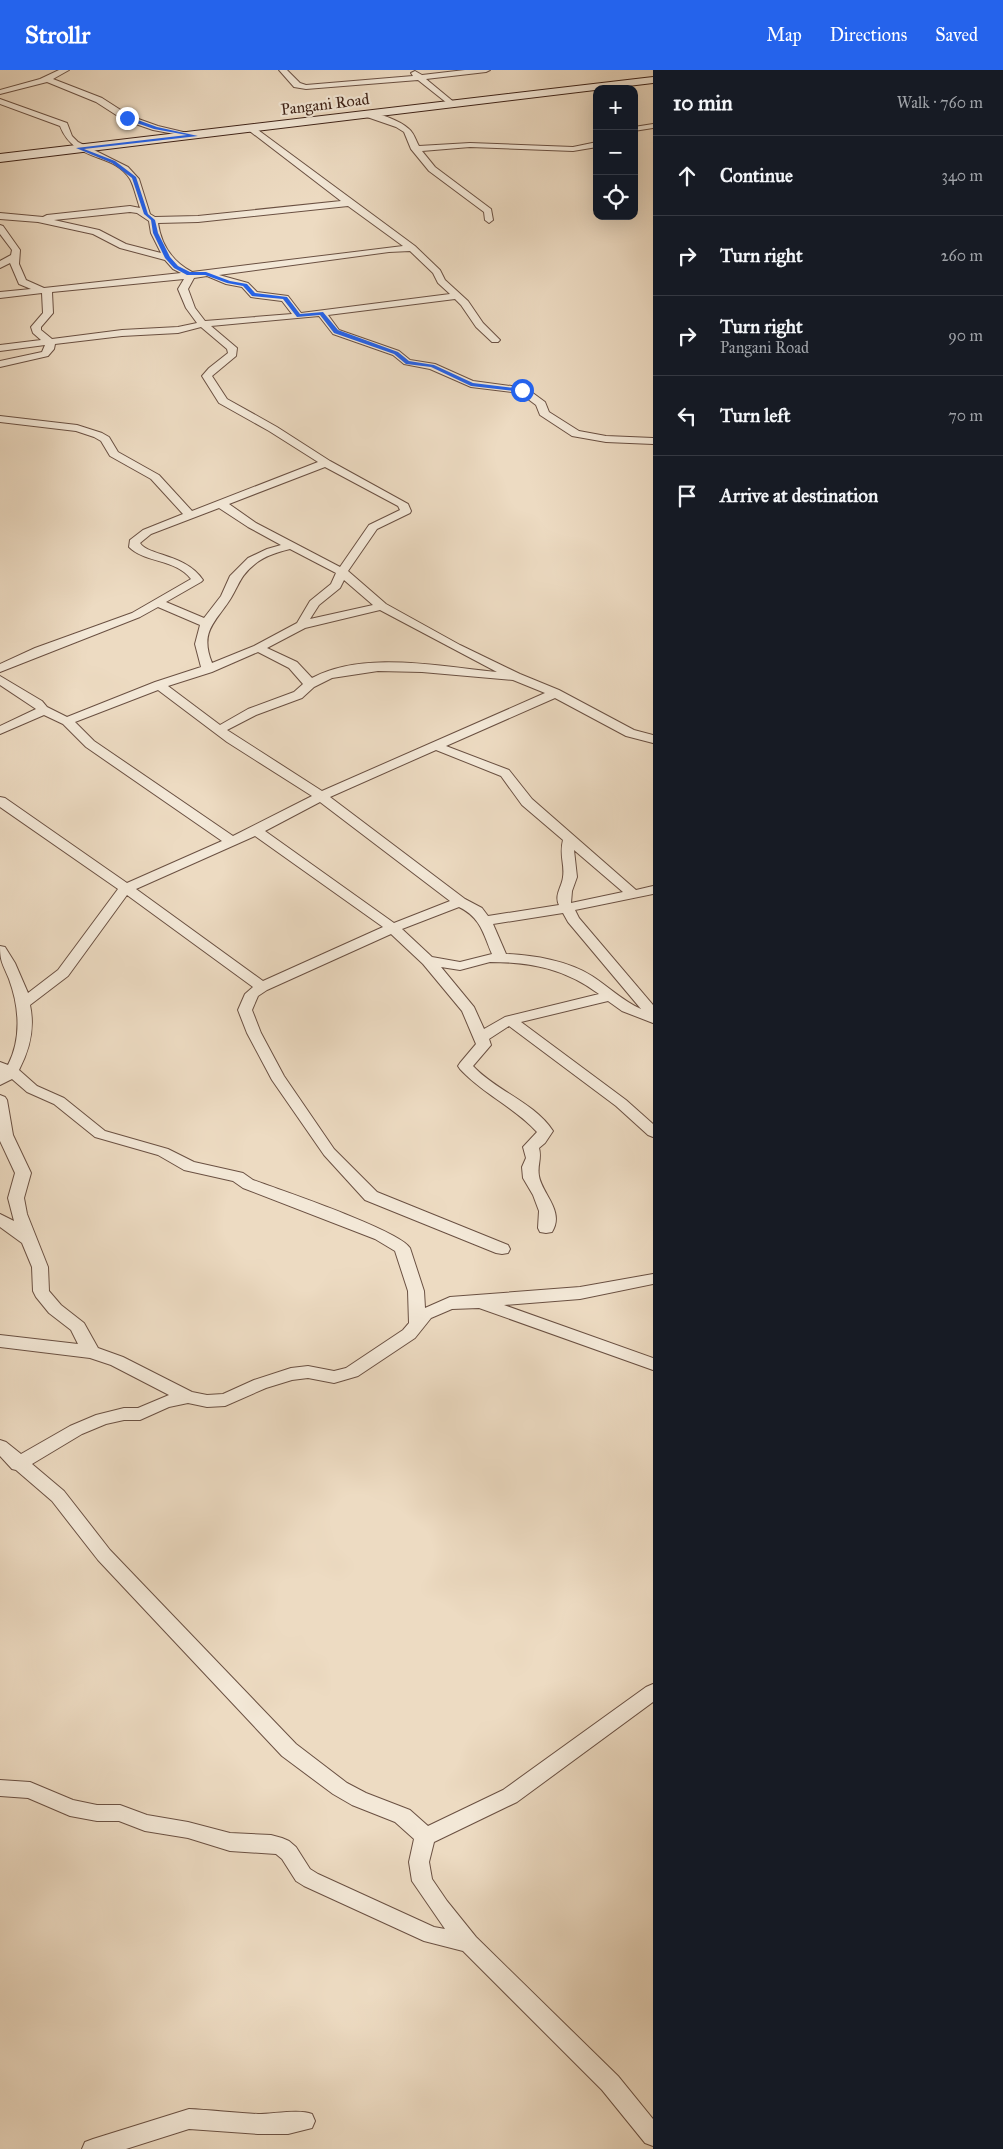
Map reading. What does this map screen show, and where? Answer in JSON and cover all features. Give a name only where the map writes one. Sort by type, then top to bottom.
[{"type":"main road","name":"Pangani Road","points":[[0,158],[653,80]]},
{"type":"street","points":[[0,92],[47,79],[66,70]]},
{"type":"street","points":[[283,70],[301,87],[367,83],[486,70]]},
{"type":"street","points":[[412,70],[452,105]]},
{"type":"street","points":[[47,79],[98,100],[127,118],[156,128],[196,136]]},
{"type":"street","points":[[0,102],[60,123],[64,126],[66,135],[78,148],[114,162],[127,171],[134,178],[155,233],[168,258],[176,267],[189,274]]},
{"type":"street","points":[[370,115],[400,125],[407,131],[415,148],[432,169],[488,211],[490,220]]},
{"type":"street","points":[[638,128],[653,126]]},
{"type":"street","points":[[250,129],[412,248],[432,266],[441,281],[457,296],[479,325],[495,340]]},
{"type":"street","points":[[415,148],[470,145],[573,149],[593,145]]},
{"type":"street","points":[[38,220],[114,209],[130,209],[150,217],[198,219],[350,204]]},
{"type":"street","points":[[0,216],[38,220],[96,232],[123,246],[168,258]]},
{"type":"street","points":[[0,228],[16,250],[14,264],[22,282],[47,292],[48,313],[36,327],[36,332],[50,342]]},
{"type":"street","points":[[0,295],[292,263],[389,249],[412,248]]},
{"type":"street","points":[[0,265],[15,256]]},
{"type":"street","points":[[206,273],[229,282],[245,285],[254,295],[285,298],[298,316]]},
{"type":"street","points":[[189,274],[183,289],[185,300],[215,337],[232,348],[233,354],[228,360],[210,370],[207,376],[223,401],[273,429],[326,463],[403,504],[406,511],[374,527],[342,572],[336,586],[314,603],[301,626]]},
{"type":"street","points":[[0,348],[122,333],[178,330],[203,324],[298,316],[457,296]]},
{"type":"street","points":[[321,313],[336,332],[396,353],[407,362],[432,366],[471,384],[522,390],[531,394],[541,404],[544,412],[562,427],[576,434],[606,439],[653,441]]},
{"type":"street","points":[[0,364],[45,354],[50,342]]},
{"type":"street","points":[[0,419],[77,428],[98,435],[105,439],[114,454],[155,477],[162,488],[172,495],[190,516]]},
{"type":"street","points":[[0,668],[39,651],[136,615],[197,580],[195,574],[176,563],[135,547],[134,542],[147,532],[326,463]]},
{"type":"street","points":[[221,504],[252,525],[342,572],[382,606],[516,677],[555,693],[630,733],[653,739]]},
{"type":"street","points":[[208,669],[202,654],[201,643],[206,623],[226,597],[234,578],[252,560],[270,551],[293,545]]},
{"type":"street","points":[[156,602],[206,623]]},
{"type":"street","points":[[67,721],[158,685],[208,669],[258,648],[301,626],[382,606]]},
{"type":"street","points":[[258,648],[293,665],[310,684]]},
{"type":"street","points":[[218,730],[252,712],[298,695],[310,684],[333,674],[360,669],[419,668],[516,677]]},
{"type":"street","points":[[0,680],[38,704],[43,710],[67,721],[90,744],[231,841]]},
{"type":"street","points":[[158,685],[218,730],[321,796],[460,902],[477,911],[485,921],[502,958]]},
{"type":"street","points":[[24,1002],[63,974],[126,888],[256,831],[321,796],[555,693]]},
{"type":"street","points":[[0,730],[36,715],[43,710]]},
{"type":"street","points":[[436,746],[505,773],[527,802],[633,894]]},
{"type":"street","points":[[0,801],[126,888],[262,987]]},
{"type":"street","points":[[256,831],[393,928],[428,961],[470,1010],[484,1044],[465,1066],[485,1086],[536,1120],[545,1130],[540,1140],[531,1147],[534,1158],[530,1167],[531,1178],[541,1195],[547,1211],[546,1228]]},
{"type":"street","points":[[570,839],[567,852],[570,877],[565,891],[564,902],[573,919],[653,1014]]},
{"type":"street","points":[[485,921],[567,908],[653,890]]},
{"type":"street","points":[[460,902],[393,928],[262,987],[252,994],[245,1010],[254,1033],[277,1077],[329,1152],[371,1196],[502,1249]]},
{"type":"street","points":[[0,950],[11,965],[24,1002],[23,1046],[4,1073],[32,1089],[59,1101],[100,1134],[163,1152],[189,1166],[238,1177],[248,1184],[381,1235],[402,1248],[416,1291],[417,1325]]},
{"type":"street","points":[[428,961],[460,966],[490,958],[502,958],[552,964],[586,978],[627,1008],[653,1020]]},
{"type":"street","points":[[482,1037],[510,1020],[610,996]]},
{"type":"street","points":[[510,1020],[621,1103],[653,1132]]},
{"type":"street","points":[[0,1100],[6,1135],[23,1173],[16,1198],[28,1239],[40,1267],[41,1291],[44,1298],[78,1327],[84,1341],[92,1352]]},
{"type":"street","points":[[0,1219],[28,1239]]},
{"type":"street","points":[[0,1342],[92,1352],[118,1361],[188,1397],[207,1401],[226,1400],[260,1384],[291,1374],[308,1372],[334,1377],[352,1372],[409,1334],[425,1314],[450,1303],[580,1293],[653,1279]]},
{"type":"street","points":[[480,1302],[653,1364]]},
{"type":"street","points":[[18,1464],[76,1430],[102,1419],[124,1414],[140,1414],[165,1402],[188,1397]]},
{"type":"street","points":[[0,1446],[18,1464],[58,1496],[104,1555],[289,1750],[320,1776],[360,1799],[401,1814],[414,1823],[425,1837]]},
{"type":"street","points":[[425,1837],[510,1796],[653,1692]]},
{"type":"street","points":[[0,1788],[30,1790],[70,1808],[97,1813],[120,1813],[145,1823],[188,1830],[230,1842],[271,1844],[282,1847],[290,1853],[303,1875],[311,1880],[431,1935],[469,1943]]},
{"type":"street","points":[[425,1837],[419,1862],[422,1881],[469,1943],[610,2083],[653,2136]]},
{"type":"street","points":[[93,2149],[189,2119],[258,2124],[288,2124],[304,2121]]},
{"type":"route","points":[[127,118],[156,128],[196,136],[78,148],[114,162],[134,178],[146,214],[153,220],[155,233],[168,258],[176,267],[189,274],[206,273],[229,282],[245,285],[254,295],[285,298],[298,316],[321,313],[333,325],[336,332],[396,353],[407,362],[432,366],[471,384],[489,388],[522,390]]}]
